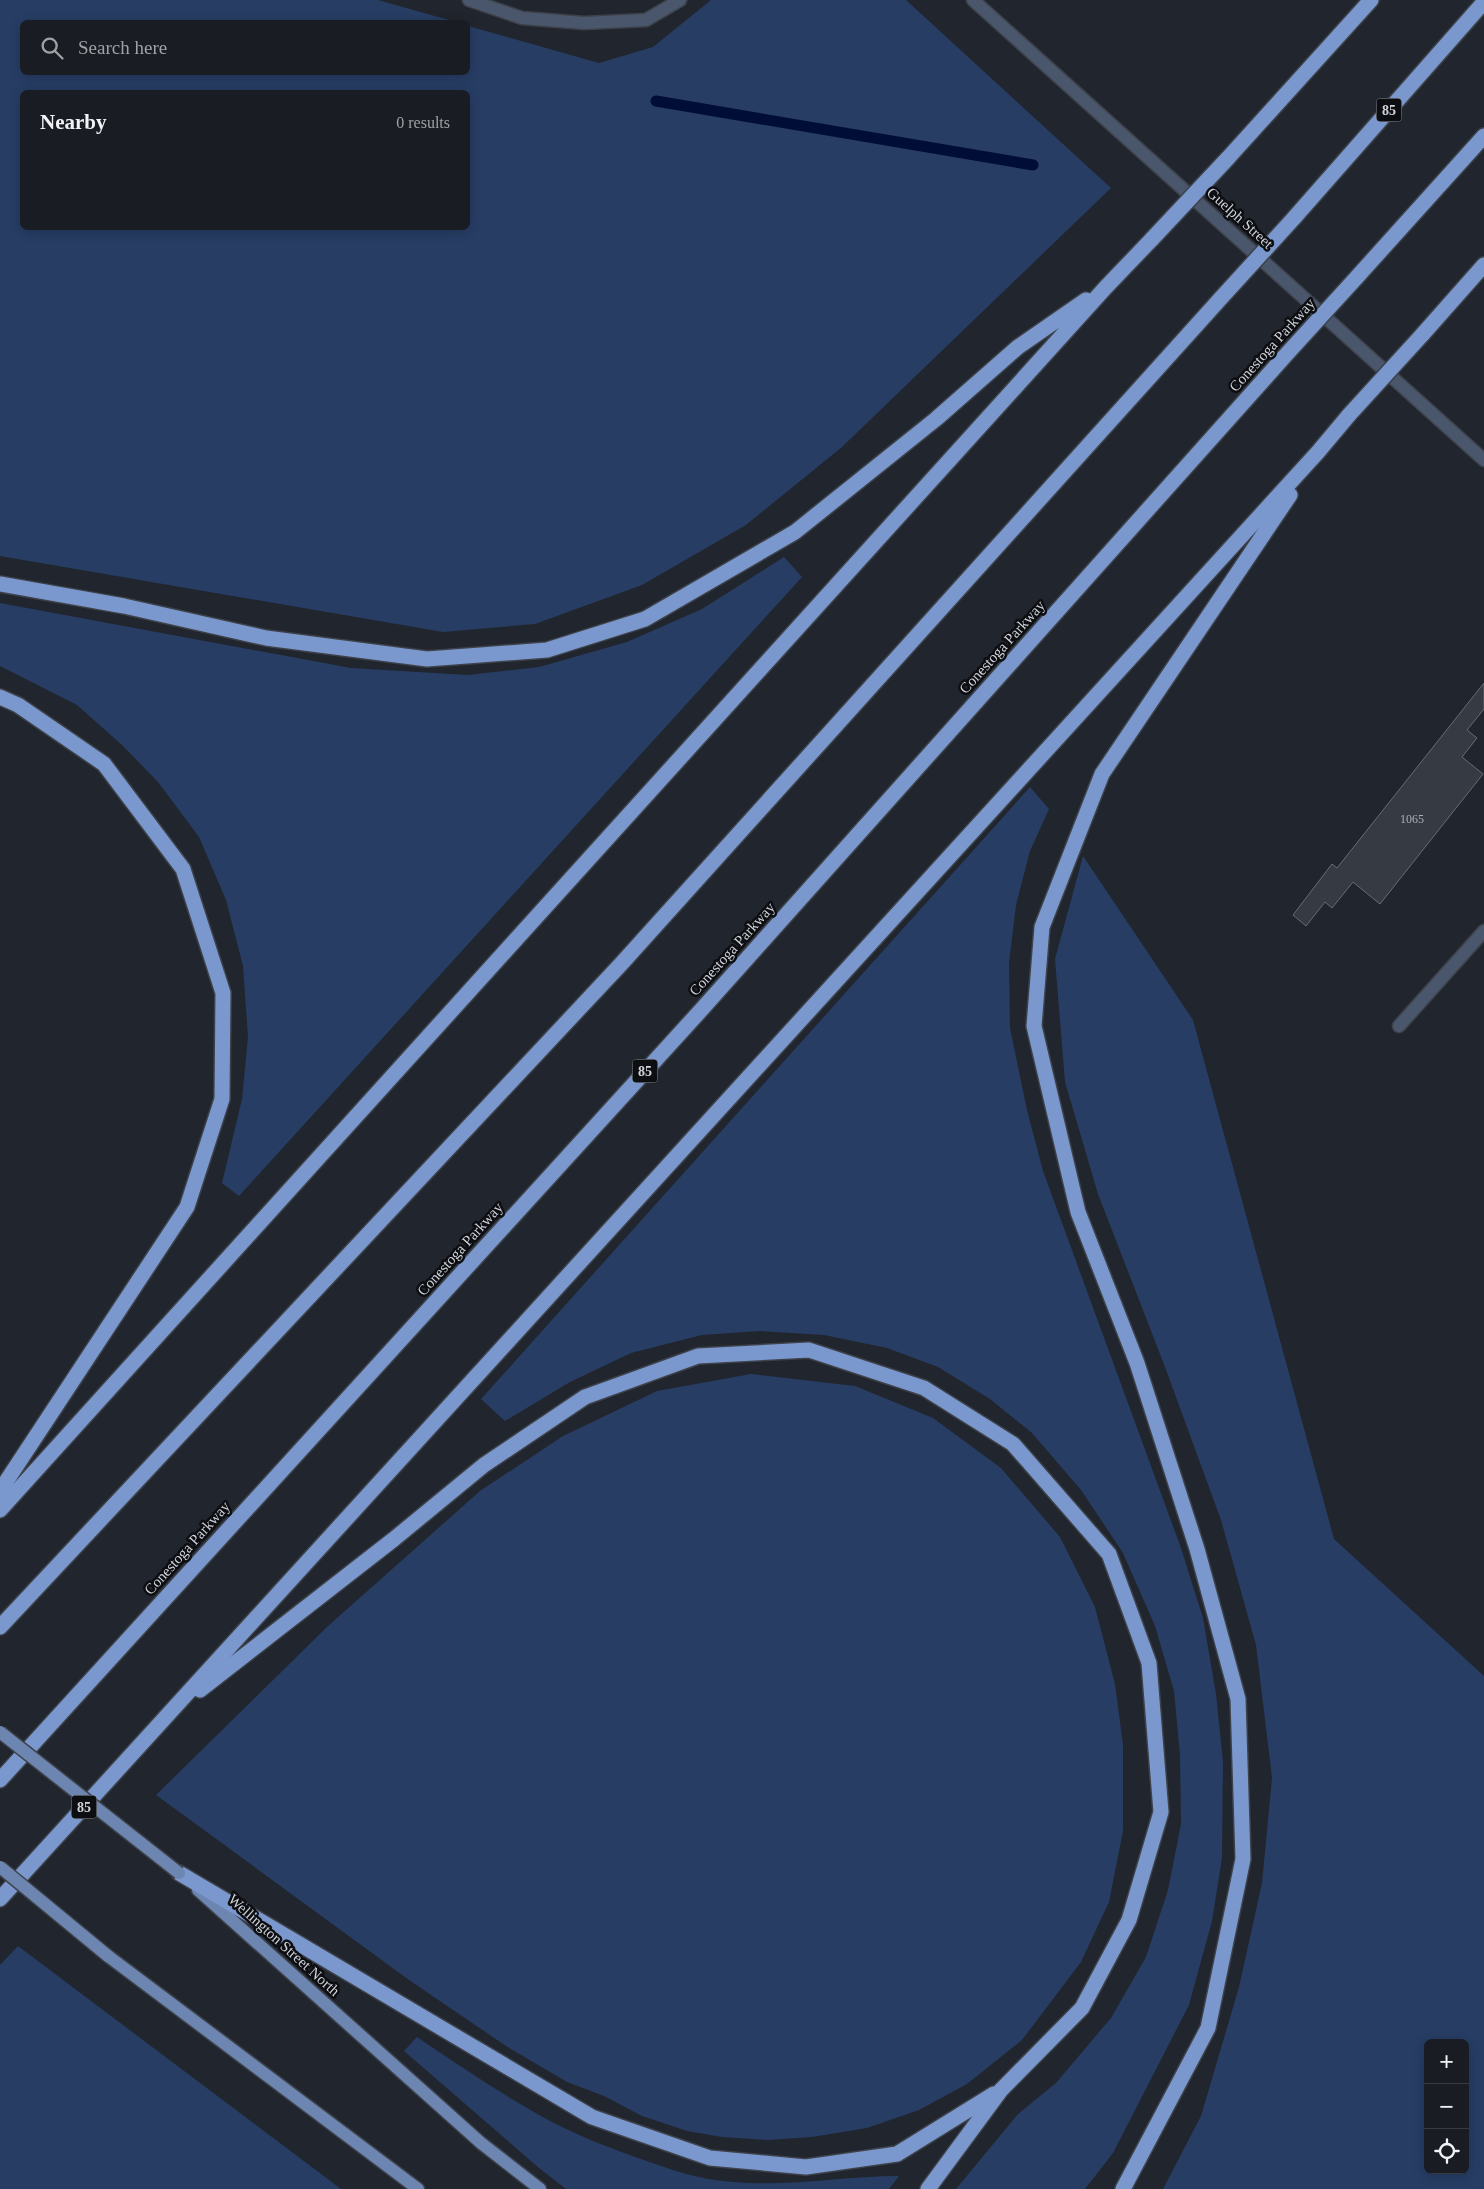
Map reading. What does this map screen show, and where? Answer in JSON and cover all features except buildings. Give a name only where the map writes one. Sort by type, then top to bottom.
[{"type":"highway","points":[[0,1510],[1106,287],[1228,158],[1371,0]]},
{"type":"highway","name":"85","points":[[0,1627],[622,963],[1294,218],[1484,2]]},
{"type":"highway","name":"Conestoga Parkway","points":[[0,1780],[695,1016],[1484,136]]},
{"type":"highway","name":"85","points":[[0,1899],[1318,452],[1484,265]]},
{"type":"highway","points":[[0,584],[124,606],[266,638],[428,659],[547,650],[645,619],[795,532],[936,419],[1018,347],[1106,287]]},
{"type":"highway","points":[[1124,2189],[1208,2028],[1243,1859],[1238,1698],[1197,1549],[1137,1363],[1078,1212],[1034,1026],[1042,928],[1102,774],[1318,452]]},
{"type":"highway","points":[[0,697],[18,705],[104,764],[178,862],[183,869],[223,993],[222,1099],[187,1207],[0,1491]]},
{"type":"highway","points":[[167,1716],[484,1465],[585,1397],[698,1356],[809,1350],[924,1388],[1013,1444],[1109,1554],[1149,1663],[1161,1812],[1129,1920],[1082,2008],[1001,2090],[928,2189]]},
{"type":"highway","points":[[179,1873],[592,2117],[710,2158],[806,2168],[897,2154],[1001,2090]]},
{"type":"main road","name":"Wellington Street North","points":[[0,1732],[179,1873],[481,2143],[540,2189]]},
{"type":"main road","points":[[0,1867],[108,1956],[418,2189]]},
{"type":"street","points":[[469,0],[522,18],[584,24],[646,20],[680,0]]},
{"type":"street","name":"Guelph Street","points":[[973,0],[1484,460]]},
{"type":"street","points":[[1399,1026],[1484,930]]},
{"type":"shaded area","points":[[0,0],[378,0],[449,20],[20,20],[20,75],[470,75],[470,27],[599,63],[653,47],[711,0],[906,0],[1111,188],[842,447],[746,525],[642,585],[535,624],[443,632],[0,556]]},
{"type":"shaded area","points":[[784,557],[802,577],[239,1196],[222,1183],[242,1099],[248,1037],[243,966],[226,900],[199,837],[158,782],[122,745],[77,705],[0,666],[0,603],[351,668],[468,675],[539,667],[627,642],[702,609]]},
{"type":"shaded area","points":[[1030,787],[1049,809],[1030,851],[1016,905],[1009,963],[1010,1028],[1027,1110],[1043,1171],[1181,1548],[1203,1618],[1216,1694],[1223,1762],[1222,1858],[1212,1921],[1189,2005],[1113,2153],[1085,2189],[956,2189],[1018,2114],[1056,2083],[1111,2018],[1146,1957],[1168,1890],[1181,1824],[1180,1755],[1174,1691],[1155,1626],[1123,1553],[1081,1490],[1032,1433],[990,1399],[938,1367],[887,1348],[824,1335],[760,1331],[702,1335],[631,1353],[570,1382],[505,1421],[481,1399]]},
{"type":"shaded area","points":[[1083,856],[1193,1020],[1334,1539],[1484,1676],[1484,2189],[1163,2189],[1201,2116],[1239,1987],[1262,1883],[1272,1778],[1256,1645],[1221,1520],[1165,1367],[1098,1194],[1065,1082],[1055,959]]},
{"type":"shaded area","points":[[751,1374],[855,1386],[933,1418],[1001,1468],[1060,1537],[1095,1607],[1115,1684],[1123,1745],[1123,1831],[1109,1902],[1081,1962],[1022,2040],[967,2084],[919,2110],[867,2128],[812,2137],[768,2140],[722,2137],[687,2131],[642,2116],[604,2096],[567,2082],[506,2046],[409,1980],[156,1795],[328,1626],[480,1491],[563,1436],[657,1391]]},
{"type":"shaded area","points":[[18,1946],[341,2189],[0,2189],[0,1965]]},
{"type":"shaded area","points":[[417,2037],[493,2088],[552,2122],[613,2149],[685,2173],[721,2181],[754,2183],[899,2176],[889,2189],[566,2189],[539,2168],[404,2051]]},
{"type":"waterway","points":[[656,101],[1033,165]]}]
